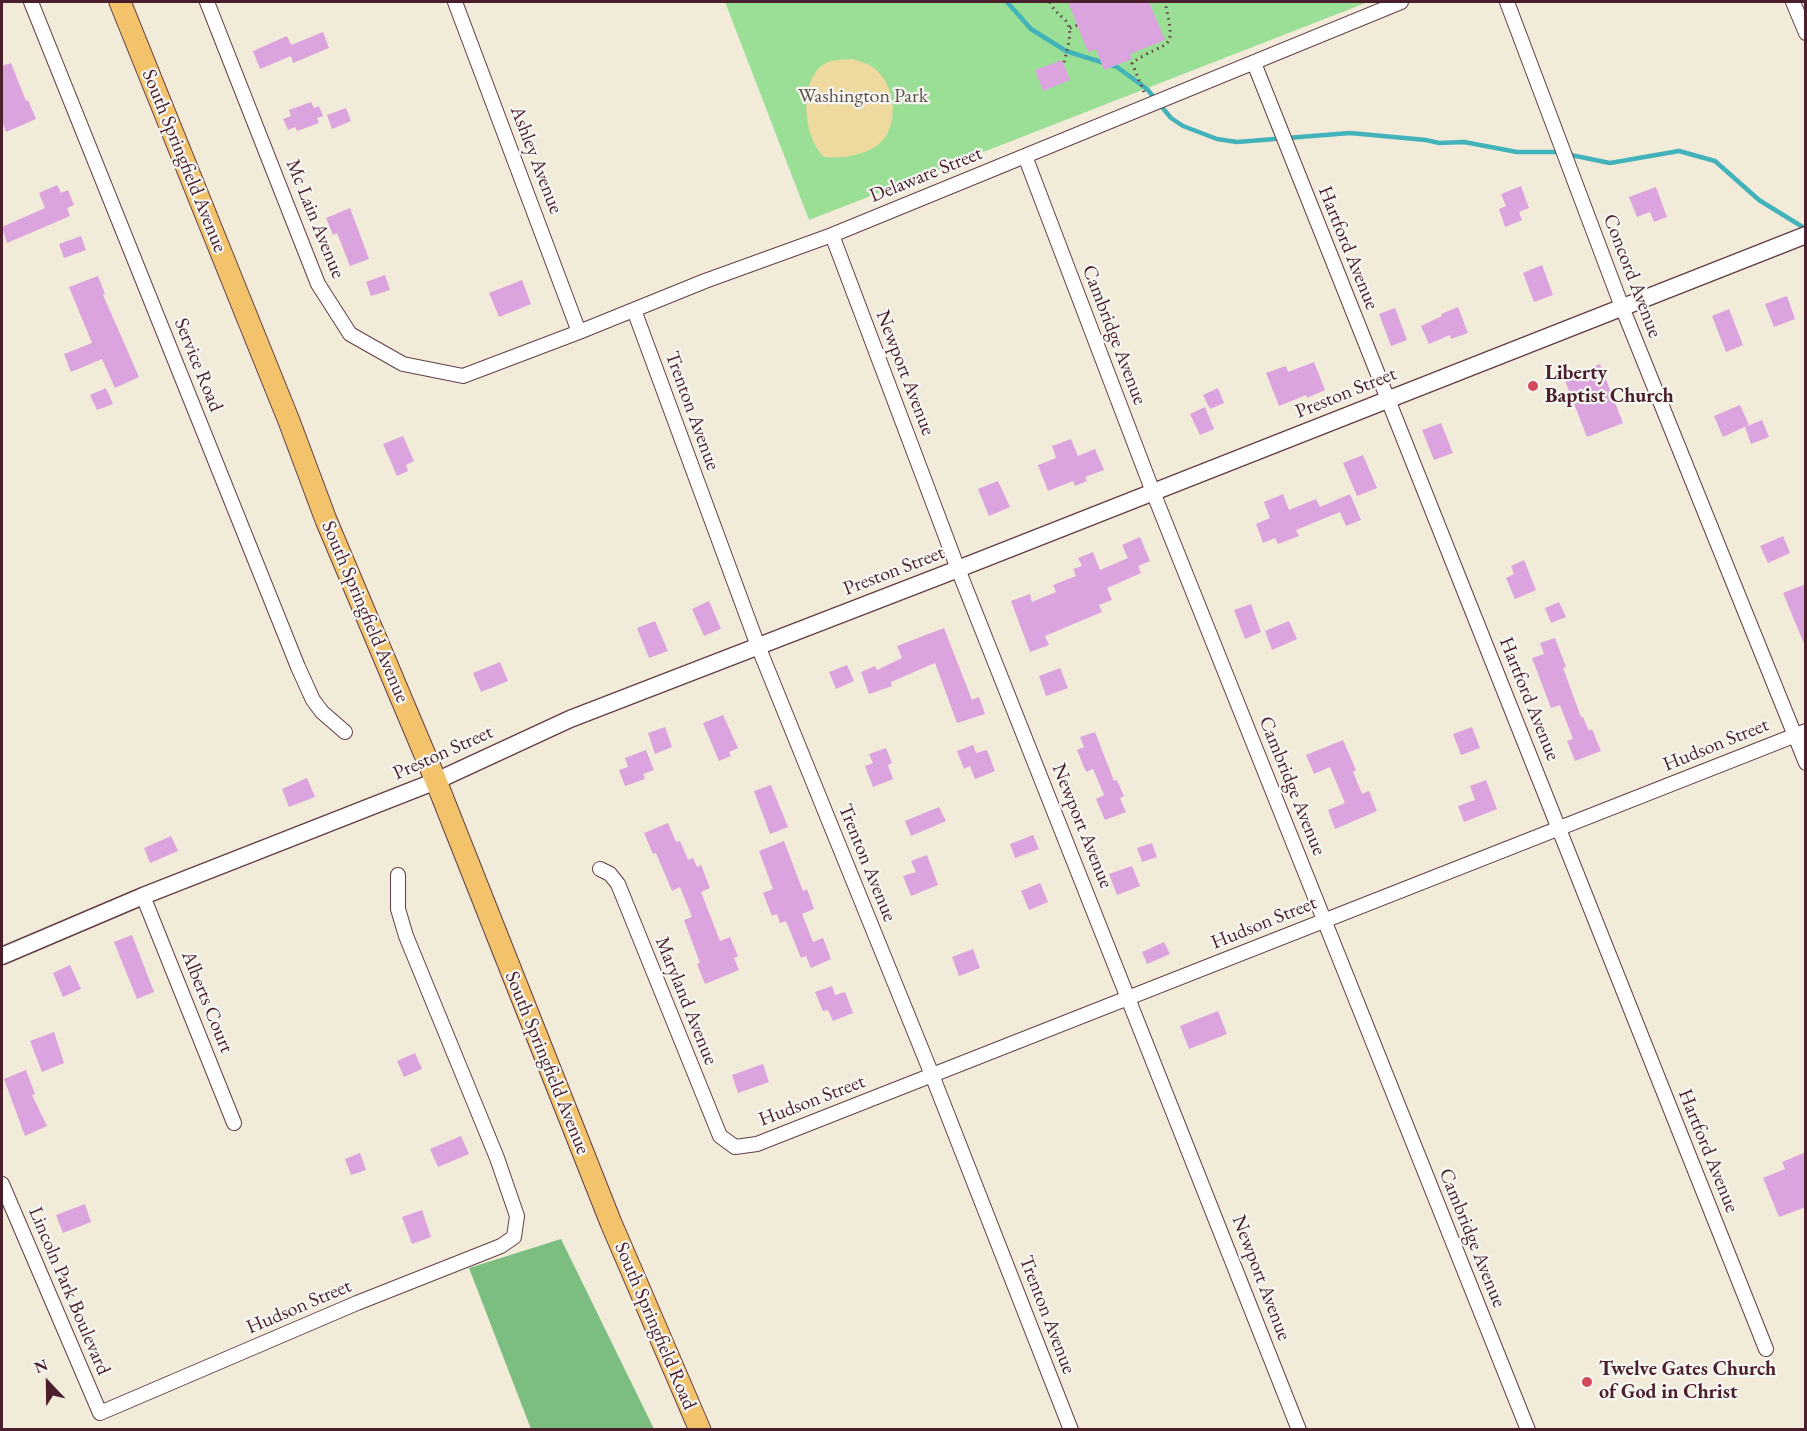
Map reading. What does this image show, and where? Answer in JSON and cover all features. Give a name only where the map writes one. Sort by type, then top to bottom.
[{"type":"main road","name":"South Springfield Avenue","points":[[120,2],[327,520],[436,781],[611,1223]]},
{"type":"main road","name":"South Springfield Road","points":[[611,1223],[700,1430]]},
{"type":"street","name":"Service Road","points":[[32,2],[298,667],[313,700],[322,712],[345,732]]},
{"type":"street","name":"Mc Lain Avenue","points":[[207,2],[318,284],[350,334],[403,364],[463,376]]},
{"type":"street","name":"Ashley Avenue","points":[[455,2],[579,332]]},
{"type":"street","name":"Delaware Street","points":[[463,376],[832,234],[1401,2]]},
{"type":"street","name":"Concord Avenue","points":[[1507,2],[1622,307],[1800,733],[1806,763]]},
{"type":"street","points":[[1793,2],[1806,33]]},
{"type":"street","name":"Hartford Avenue","points":[[1254,63],[1766,1349]]},
{"type":"street","name":"Cambridge Avenue","points":[[1025,156],[1153,492],[1527,1430]]},
{"type":"street","name":"Newport Avenue","points":[[832,234],[958,569],[1130,998],[1299,1430]]},
{"type":"street","name":"Preston Street","points":[[2,956],[143,896],[436,781],[570,719],[958,569],[1806,235]]},
{"type":"street","name":"Trenton Avenue","points":[[633,310],[758,646],[932,1075],[1071,1430]]},
{"type":"street","name":"Hudson Street","points":[[735,1147],[757,1144],[1800,733]]},
{"type":"street","name":"Maryland Avenue","points":[[600,869],[610,874],[618,884],[720,1136],[735,1147]]},
{"type":"street","name":"Hudson Street","points":[[100,1413],[357,1303],[501,1246],[514,1238],[517,1216],[497,1158],[406,936],[398,909],[398,875]]},
{"type":"street","name":"Alberts Court","points":[[143,896],[234,1123]]},
{"type":"street","name":"Lincoln Park Boulevard","points":[[2,1184],[100,1413]]},
{"type":"path","points":[[1050,2],[1070,28],[1064,63]]},
{"type":"path","points":[[1141,83],[1132,63],[1166,46],[1170,40],[1171,32],[1165,2]]},
{"type":"path","points":[[1070,28],[1078,25]]},
{"type":"green space","name":"Washington Park","points":[[725,2],[1368,2],[809,220]]},
{"type":"green space","points":[[561,1239],[654,1429],[531,1429],[469,1268]]},
{"type":"sand","points":[[852,59],[874,68],[887,85],[893,106],[890,127],[886,136],[874,148],[845,157],[824,157],[811,137],[808,124],[806,110],[810,83],[816,72],[827,62]]},
{"type":"building","points":[[1068,2],[1149,2],[1165,40],[1130,54],[1132,59],[1104,70],[1096,49],[1088,52]]},
{"type":"building","points":[[323,32],[329,48],[293,63],[291,56],[260,69],[253,51],[287,36],[291,45]]},
{"type":"building","points":[[1062,60],[1070,80],[1043,91],[1035,70]]},
{"type":"building","points":[[11,63],[36,119],[6,132],[2,121],[2,66]]},
{"type":"building","points":[[311,102],[314,108],[319,106],[323,116],[317,118],[319,123],[297,131],[295,127],[288,130],[283,119],[291,116],[289,110]]},
{"type":"building","points":[[346,108],[351,121],[332,129],[327,115]]},
{"type":"building","points":[[57,185],[61,193],[68,190],[74,205],[67,208],[70,216],[7,243],[2,227],[45,208],[39,193]]},
{"type":"building","points":[[1521,186],[1529,208],[1519,212],[1522,220],[1505,227],[1499,209],[1506,206],[1501,194]]},
{"type":"building","points":[[1656,187],[1667,217],[1654,222],[1650,212],[1637,217],[1629,197]]},
{"type":"building","points":[[350,208],[369,259],[350,266],[337,233],[333,235],[326,218]]},
{"type":"building","points":[[81,236],[86,250],[64,258],[59,244]]},
{"type":"building","points":[[1542,265],[1553,295],[1534,302],[1523,273]]},
{"type":"building","points":[[385,275],[390,290],[371,296],[366,282]]},
{"type":"building","points":[[98,276],[105,294],[103,295],[139,377],[115,388],[102,359],[71,372],[64,354],[92,343],[69,287]]},
{"type":"building","points":[[522,280],[531,304],[499,317],[489,293]]},
{"type":"building","points":[[1787,296],[1795,319],[1774,327],[1765,304]]},
{"type":"building","points":[[1458,307],[1468,333],[1451,339],[1450,335],[1429,344],[1421,326]]},
{"type":"building","points":[[1395,308],[1407,340],[1391,346],[1379,314]]},
{"type":"building","points":[[1729,309],[1743,345],[1726,352],[1712,316]]},
{"type":"building","points":[[1314,362],[1325,390],[1279,406],[1266,373],[1286,366],[1288,372]]},
{"type":"building","points":[[1600,364],[1623,423],[1587,437],[1564,378]]},
{"type":"building","points":[[106,388],[113,404],[97,410],[90,395]]},
{"type":"building","points":[[1218,388],[1224,403],[1210,409],[1203,395]]},
{"type":"building","points":[[1740,405],[1749,425],[1723,437],[1714,416]]},
{"type":"building","points":[[1205,407],[1214,429],[1200,435],[1190,414]]},
{"type":"building","points":[[1762,420],[1769,437],[1751,444],[1745,427]]},
{"type":"building","points":[[1441,423],[1453,453],[1434,460],[1422,430]]},
{"type":"building","points":[[403,436],[414,461],[406,465],[408,471],[397,476],[383,444]]},
{"type":"building","points":[[1071,439],[1078,456],[1095,449],[1104,470],[1085,477],[1087,481],[1075,486],[1073,481],[1048,491],[1038,465],[1056,458],[1052,446]]},
{"type":"building","points":[[1363,455],[1377,488],[1357,496],[1343,463]]},
{"type":"building","points":[[998,481],[1010,507],[989,516],[978,489]]},
{"type":"building","points":[[1283,494],[1289,510],[1316,499],[1320,507],[1350,494],[1361,520],[1346,526],[1340,512],[1296,530],[1299,536],[1278,544],[1275,538],[1263,543],[1256,524],[1270,518],[1264,502]]},
{"type":"building","points":[[1783,536],[1790,553],[1768,563],[1760,546]]},
{"type":"building","points":[[1140,537],[1150,561],[1138,566],[1141,573],[1107,588],[1112,600],[1099,605],[1102,612],[1045,636],[1049,645],[1030,652],[1011,601],[1030,594],[1032,602],[1056,592],[1053,585],[1076,576],[1073,569],[1082,566],[1078,558],[1093,552],[1100,570],[1128,558],[1122,545]]},
{"type":"building","points":[[1524,560],[1536,590],[1515,599],[1506,578],[1514,574],[1511,566]]},
{"type":"building","points":[[1806,584],[1806,646],[1805,646],[1783,593]]},
{"type":"building","points":[[709,601],[721,629],[704,636],[692,609]]},
{"type":"building","points":[[1559,602],[1566,617],[1551,623],[1545,608]]},
{"type":"building","points":[[1251,604],[1261,632],[1245,639],[1234,610]]},
{"type":"building","points":[[655,621],[668,651],[649,658],[637,628]]},
{"type":"building","points":[[1289,621],[1297,639],[1272,650],[1265,631]]},
{"type":"building","points":[[944,628],[972,700],[979,697],[985,714],[957,723],[935,663],[891,682],[892,686],[869,694],[861,672],[875,666],[877,670],[902,658],[897,646]]},
{"type":"building","points":[[1555,638],[1581,717],[1589,731],[1592,729],[1601,751],[1575,761],[1567,741],[1573,739],[1560,705],[1551,708],[1532,658],[1544,654],[1540,643]]},
{"type":"building","points":[[500,662],[508,681],[481,692],[473,673]]},
{"type":"building","points":[[847,665],[854,681],[836,689],[829,672]]},
{"type":"building","points":[[1060,668],[1068,688],[1046,696],[1039,676]]},
{"type":"building","points":[[723,715],[738,748],[729,752],[731,756],[719,761],[703,723]]},
{"type":"building","points":[[665,727],[672,747],[655,754],[648,733]]},
{"type":"building","points":[[1472,727],[1480,748],[1461,755],[1453,734]]},
{"type":"building","points":[[1095,732],[1114,781],[1117,780],[1124,796],[1120,798],[1126,812],[1105,820],[1096,799],[1104,795],[1093,769],[1086,772],[1077,750],[1084,747],[1080,737]]},
{"type":"building","points":[[1343,740],[1356,770],[1353,772],[1362,794],[1369,791],[1377,811],[1335,829],[1328,810],[1345,803],[1330,767],[1314,774],[1306,755]]},
{"type":"building","points":[[973,745],[976,753],[987,750],[995,771],[975,779],[970,766],[964,769],[957,751]]},
{"type":"building","points":[[886,748],[892,763],[888,765],[893,779],[873,787],[865,766],[873,763],[869,754]]},
{"type":"building","points":[[646,750],[654,770],[643,774],[645,779],[625,786],[619,770],[628,767],[625,758]]},
{"type":"building","points":[[307,778],[315,797],[289,807],[282,789]]},
{"type":"building","points":[[1486,780],[1497,809],[1464,822],[1458,806],[1475,800],[1470,786]]},
{"type":"building","points":[[771,785],[788,827],[770,834],[754,791]]},
{"type":"building","points":[[939,807],[946,821],[911,836],[905,821]]},
{"type":"building","points":[[668,823],[676,842],[680,841],[688,860],[693,858],[697,867],[701,865],[710,888],[701,892],[720,941],[730,937],[738,956],[734,958],[739,970],[705,984],[684,920],[692,917],[680,887],[672,891],[656,853],[653,854],[644,833]]},
{"type":"building","points":[[1033,835],[1039,849],[1015,858],[1010,844]]},
{"type":"building","points":[[171,836],[178,851],[150,863],[144,848]]},
{"type":"building","points":[[784,841],[803,891],[807,889],[814,909],[802,914],[813,942],[823,938],[831,959],[811,968],[806,956],[801,958],[786,921],[780,923],[777,914],[772,916],[763,893],[773,889],[759,851]]},
{"type":"building","points":[[1152,843],[1157,857],[1142,862],[1137,848]]},
{"type":"building","points":[[927,855],[938,885],[911,896],[903,876],[916,872],[911,861]]},
{"type":"building","points":[[1132,866],[1140,886],[1117,895],[1109,874]]},
{"type":"building","points":[[1040,883],[1048,902],[1029,910],[1021,891]]},
{"type":"building","points":[[132,935],[154,992],[137,999],[114,942]]},
{"type":"building","points":[[1164,942],[1170,954],[1147,964],[1142,952]]},
{"type":"building","points":[[973,949],[980,968],[959,976],[952,957]]},
{"type":"building","points":[[70,965],[81,989],[63,997],[53,973]]},
{"type":"building","points":[[832,986],[835,995],[845,992],[853,1013],[833,1021],[828,1010],[823,1011],[815,992]]},
{"type":"building","points":[[1218,1011],[1227,1034],[1189,1049],[1180,1026]]},
{"type":"building","points":[[54,1032],[64,1063],[42,1072],[30,1041]]},
{"type":"building","points":[[415,1053],[422,1069],[404,1077],[397,1061]]},
{"type":"building","points":[[763,1064],[769,1082],[738,1093],[732,1075]]},
{"type":"building","points":[[26,1070],[35,1094],[32,1095],[47,1126],[25,1136],[4,1079]]},
{"type":"building","points":[[461,1136],[469,1154],[438,1167],[430,1149]]},
{"type":"building","points":[[1806,1152],[1806,1207],[1779,1217],[1763,1178],[1785,1169],[1782,1162]]},
{"type":"building","points":[[360,1153],[366,1170],[351,1175],[345,1159]]},
{"type":"building","points":[[85,1204],[91,1222],[63,1233],[56,1215]]},
{"type":"building","points":[[422,1210],[431,1237],[412,1244],[402,1217]]},
{"type":"waterway","points":[[1007,2],[1031,29],[1066,51],[1117,67],[1147,89],[1171,118],[1183,126],[1217,139],[1237,142],[1350,133],[1439,143],[1464,142],[1517,152],[1556,152],[1610,163],[1679,151],[1715,161],[1759,200],[1806,229]]},
{"type":"place","name":"Liberty Baptist Church","points":[[1533,386]]},
{"type":"place","name":"Twelve Gates Church of God in Christ","points":[[1587,1382]]}]
